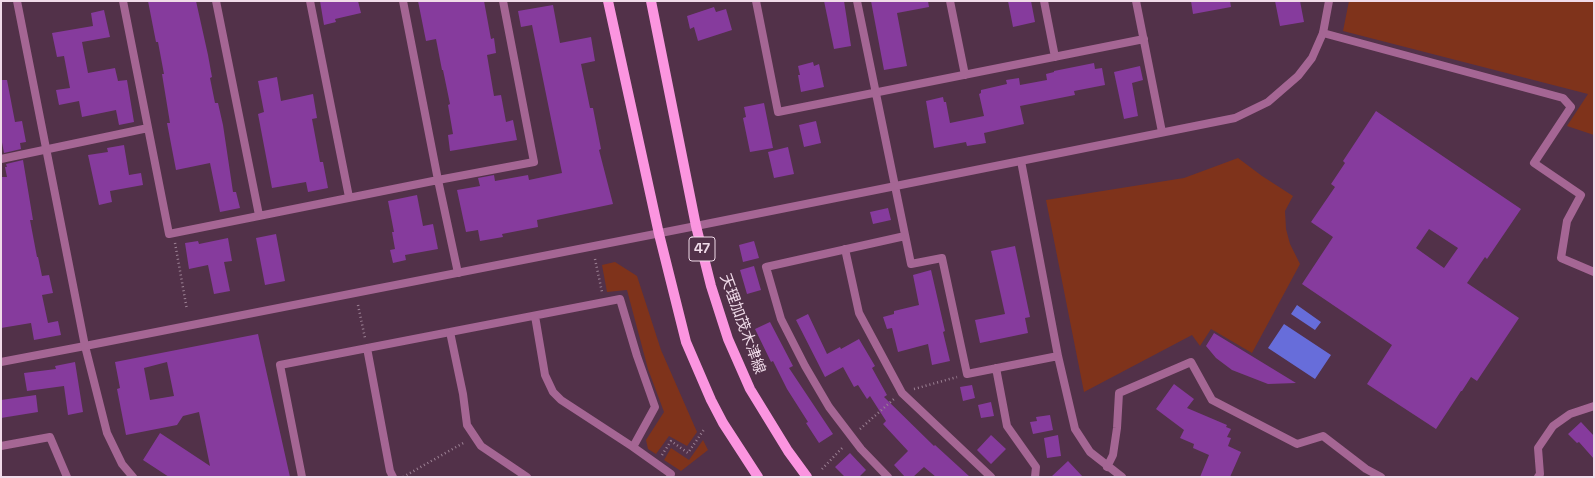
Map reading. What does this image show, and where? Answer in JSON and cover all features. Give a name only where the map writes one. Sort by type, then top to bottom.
[{"type":"main road","points":[[608,1],[659,234],[686,342],[711,400],[723,423],[758,477]]},
{"type":"main road","name":"天理加茂木津線","points":[[651,1],[696,226],[711,286],[726,331],[750,389],[788,451],[807,477]]},
{"type":"street","points":[[17,1],[85,346],[107,432],[122,464],[133,477]]},
{"type":"street","points":[[122,1],[169,234],[349,197],[534,162],[503,1]]},
{"type":"street","points":[[216,1],[259,215]]},
{"type":"street","points":[[310,1],[349,197]]},
{"type":"street","points":[[403,1],[458,273]]},
{"type":"street","points":[[756,1],[778,112],[1144,39]]},
{"type":"street","points":[[857,1],[910,264],[942,258],[967,374],[1058,356]]},
{"type":"street","points":[[950,1],[965,75]]},
{"type":"street","points":[[1044,1],[1055,57]]},
{"type":"street","points":[[1136,1],[1162,132]]},
{"type":"street","points":[[1,362],[659,234],[1235,118],[1268,102],[1298,76],[1312,58],[1323,33],[1329,1]]},
{"type":"street","points":[[1323,33],[1563,98],[1571,107],[1534,163],[1581,195],[1567,221],[1560,258],[1594,272]]},
{"type":"street","points":[[1,159],[148,128]]},
{"type":"street","points":[[1021,162],[1058,356],[1075,429],[1090,452],[1107,467],[1122,477]]},
{"type":"street","points":[[888,477],[861,449],[829,406],[805,366],[781,319],[766,267],[905,236]]},
{"type":"street","points":[[845,249],[859,313],[902,393],[991,477]]},
{"type":"street","points":[[302,477],[280,365],[620,299],[637,356],[655,407],[633,446]]},
{"type":"street","points":[[535,316],[545,375],[553,392],[572,408],[633,446],[672,474],[670,477]]},
{"type":"street","points":[[450,332],[463,394],[467,425],[481,446],[527,477]]},
{"type":"street","points":[[367,348],[390,471],[393,477]]},
{"type":"street","points":[[1107,467],[1113,455],[1117,428],[1119,393],[1190,362],[1212,400],[1297,444],[1323,436],[1366,469],[1381,477]]},
{"type":"street","points":[[996,368],[1007,426],[1036,466],[1035,477]]},
{"type":"street","points":[[1538,477],[1540,474],[1538,448],[1553,426],[1570,414],[1594,406]]},
{"type":"street","points":[[1,446],[50,437],[67,477]]},
{"type":"path","points":[[173,232],[187,310]]},
{"type":"path","points":[[595,259],[604,303]]},
{"type":"path","points":[[358,305],[367,348]]},
{"type":"path","points":[[822,469],[853,437],[902,393],[967,374]]},
{"type":"path","points":[[656,463],[671,441],[688,453],[705,428]]},
{"type":"path","points":[[403,477],[474,437]]},
{"type":"shaded area","points":[[1349,1],[1594,1],[1594,135],[1567,126],[1588,94],[1343,31]]},
{"type":"shaded area","points":[[1238,158],[1293,196],[1285,211],[1286,229],[1290,244],[1300,264],[1252,353],[1211,329],[1200,346],[1192,335],[1084,392],[1046,200],[1184,178]]},
{"type":"shaded area","points":[[615,262],[637,276],[661,350],[697,432],[687,446],[669,436],[656,454],[648,449],[646,440],[664,412],[648,369],[627,290],[607,292],[602,265]]},
{"type":"shaded area","points":[[1297,305],[1321,322],[1315,330],[1291,314]]},
{"type":"shaded area","points":[[1284,324],[1331,355],[1315,379],[1268,348]]},
{"type":"shaded area","points":[[703,440],[708,450],[681,471],[664,460],[671,448],[689,460]]},
{"type":"building","points":[[148,1],[196,1],[208,55],[212,77],[210,78],[215,103],[218,103],[223,125],[233,192],[236,192],[240,208],[220,212],[210,163],[176,170],[167,123],[170,123],[162,74],[164,74]]},
{"type":"building","points":[[320,1],[358,1],[361,13],[335,19],[336,22],[324,25]]},
{"type":"building","points":[[418,1],[484,1],[491,39],[494,38],[496,53],[487,55],[494,96],[501,95],[506,122],[513,120],[517,140],[450,151],[448,135],[453,134],[448,105],[450,104],[443,70],[436,39],[426,41]]},
{"type":"building","points":[[824,1],[844,1],[851,46],[834,49]]},
{"type":"building","points":[[871,1],[928,1],[929,7],[897,13],[907,66],[884,70]]},
{"type":"building","points":[[1008,1],[1031,1],[1035,22],[1013,27]]},
{"type":"building","points":[[1191,1],[1230,1],[1231,7],[1193,14]]},
{"type":"building","points":[[1275,1],[1300,1],[1304,22],[1280,26]]},
{"type":"building","points":[[553,5],[560,43],[591,37],[595,61],[581,64],[590,108],[593,108],[601,149],[599,150],[613,204],[537,220],[538,227],[502,234],[503,237],[480,241],[478,230],[466,232],[457,190],[480,186],[478,178],[494,175],[495,181],[528,175],[529,180],[562,173],[532,25],[521,27],[518,11]]},
{"type":"building","points":[[714,7],[716,12],[726,9],[732,30],[698,41],[694,27],[690,29],[687,16]]},
{"type":"building","points":[[104,10],[110,37],[82,42],[88,73],[115,68],[118,81],[127,80],[134,122],[119,125],[116,110],[82,117],[79,101],[59,105],[56,90],[70,88],[64,56],[57,57],[52,33],[93,26],[91,13]]},
{"type":"building","points":[[813,62],[814,66],[819,64],[824,87],[801,92],[798,66]]},
{"type":"building","points":[[1094,63],[1095,69],[1102,68],[1105,85],[1074,91],[1075,95],[1020,106],[1024,124],[984,133],[986,143],[967,146],[966,142],[934,148],[926,101],[943,97],[944,102],[946,102],[950,123],[984,116],[979,94],[981,93],[981,90],[1007,84],[1006,80],[1019,78],[1020,85],[1047,80],[1046,74],[1054,71]]},
{"type":"building","points":[[1140,66],[1143,80],[1132,83],[1138,116],[1124,119],[1114,72]]},
{"type":"building","points":[[277,77],[281,101],[313,94],[317,118],[312,119],[320,162],[323,162],[328,188],[308,192],[306,182],[272,188],[258,114],[264,112],[258,81]]},
{"type":"building","points":[[1,80],[7,80],[15,122],[22,121],[26,142],[20,143],[21,149],[4,153],[1,137]]},
{"type":"building","points":[[764,103],[773,148],[750,152],[743,118],[746,117],[744,107]]},
{"type":"building","points":[[1376,111],[1521,209],[1487,259],[1485,257],[1467,283],[1519,318],[1477,381],[1471,377],[1436,429],[1367,384],[1392,345],[1302,284],[1333,237],[1311,222],[1335,187],[1331,184],[1345,163],[1343,161]],"holes":[[[1429,229],[1458,248],[1444,268],[1416,248]]]},
{"type":"building","points":[[816,121],[821,143],[804,147],[799,125]]},
{"type":"building","points":[[124,145],[129,175],[141,173],[143,185],[110,191],[112,202],[99,205],[88,155],[108,152],[107,148]]},
{"type":"building","points":[[788,147],[794,174],[774,178],[768,152]]},
{"type":"building","points":[[23,160],[33,220],[30,220],[37,257],[42,276],[49,275],[53,293],[42,295],[48,323],[58,321],[61,335],[34,340],[31,323],[1,328],[1,177],[7,177],[5,167],[7,167],[6,164]]},
{"type":"building","points":[[417,195],[423,226],[433,224],[438,249],[405,255],[406,260],[393,263],[390,250],[395,249],[392,232],[394,232],[388,201]]},
{"type":"building","points":[[888,208],[891,220],[873,224],[870,212]]},
{"type":"building","points":[[276,234],[285,281],[265,285],[256,238]]},
{"type":"building","points":[[228,238],[232,261],[224,262],[230,291],[214,294],[208,265],[189,269],[185,243],[198,241],[199,244]]},
{"type":"building","points":[[754,241],[759,258],[743,262],[739,245]]},
{"type":"building","points":[[1015,246],[1030,317],[1025,318],[1028,333],[980,343],[975,320],[1005,314],[991,251]]},
{"type":"building","points":[[754,266],[761,290],[747,294],[740,270]]},
{"type":"building","points":[[931,270],[945,331],[943,332],[950,361],[932,365],[928,344],[898,352],[892,328],[887,329],[883,317],[894,314],[894,311],[919,305],[913,275]]},
{"type":"building","points":[[808,314],[827,354],[840,347],[841,349],[859,339],[875,366],[872,368],[887,395],[884,397],[934,446],[935,445],[970,477],[936,477],[924,467],[913,477],[905,477],[894,465],[908,451],[883,424],[886,421],[870,396],[867,399],[858,385],[854,387],[843,367],[825,377],[796,320]]},
{"type":"building","points":[[770,322],[793,366],[789,368],[833,434],[819,443],[806,423],[808,422],[787,389],[773,361],[771,362],[755,329]]},
{"type":"building","points":[[1214,333],[1296,383],[1268,384],[1232,370],[1216,358],[1206,346]]},
{"type":"building","points":[[258,334],[290,477],[169,477],[143,460],[160,433],[210,466],[199,412],[183,416],[177,425],[126,435],[117,389],[120,388],[115,362]],"holes":[[[167,362],[174,396],[150,400],[144,368]]]},
{"type":"building","points":[[75,362],[83,412],[68,415],[64,386],[27,391],[24,373],[56,369],[55,366]]},
{"type":"building","points":[[1174,384],[1194,399],[1187,408],[1227,425],[1226,427],[1231,429],[1227,437],[1231,438],[1228,446],[1241,452],[1230,477],[1200,477],[1209,455],[1193,448],[1194,444],[1180,438],[1184,430],[1156,409]]},
{"type":"building","points":[[972,385],[975,398],[963,401],[960,387]]},
{"type":"building","points":[[36,395],[38,412],[1,418],[1,400]]},
{"type":"building","points":[[991,402],[994,416],[981,418],[978,405]]},
{"type":"building","points":[[1050,415],[1053,430],[1033,434],[1030,422],[1037,421],[1036,417]]},
{"type":"building","points":[[1581,422],[1594,436],[1594,459],[1579,442],[1577,443],[1568,434]]},
{"type":"building","points":[[991,435],[1006,449],[991,464],[977,450]]},
{"type":"building","points":[[1058,435],[1061,456],[1047,458],[1044,438]]},
{"type":"building","points":[[850,453],[866,470],[859,477],[845,477],[835,467]]},
{"type":"building","points":[[1068,461],[1083,477],[1051,477]]}]
